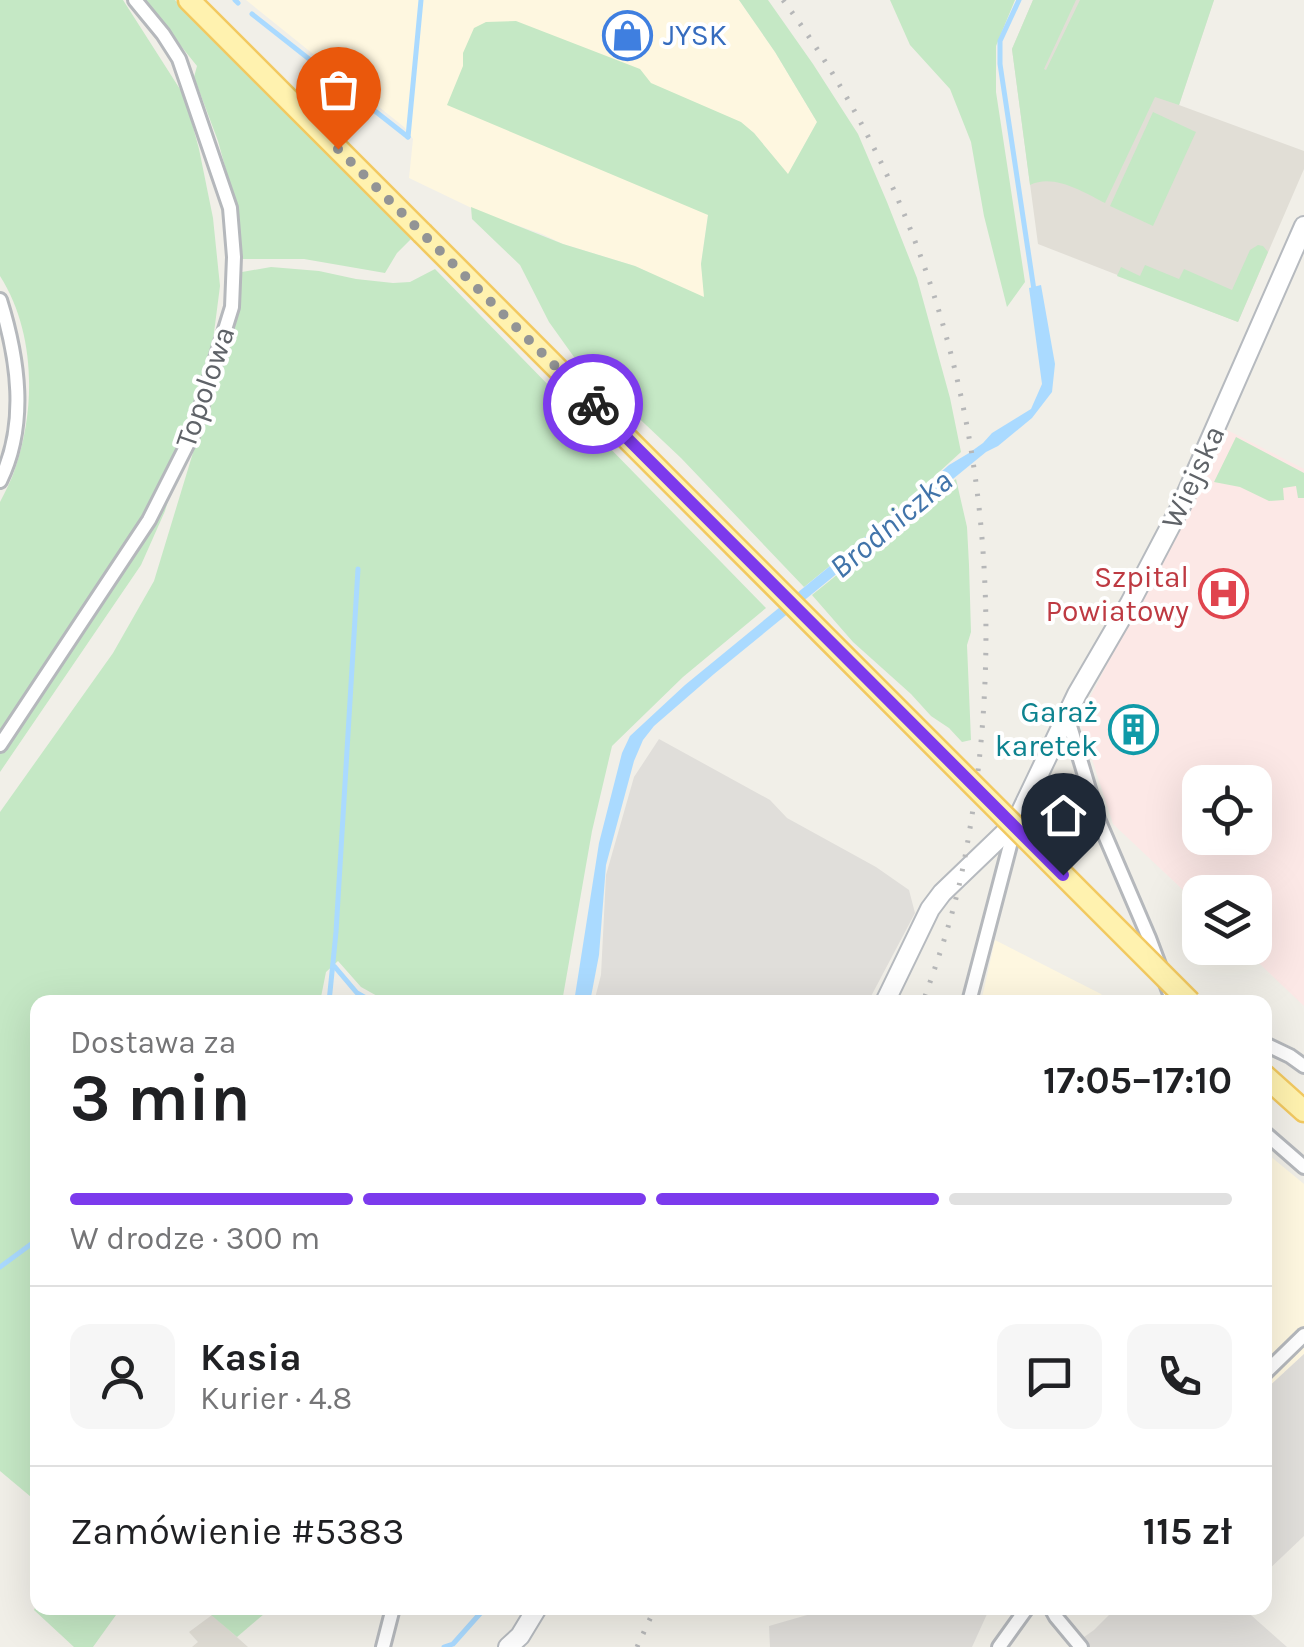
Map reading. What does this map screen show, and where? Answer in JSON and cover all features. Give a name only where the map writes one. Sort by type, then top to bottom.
[{"type":"main road","points":[[189,0],[1183,995]]},
{"type":"main road","points":[[1272,1082],[1303,1110]]},
{"type":"street","name":"Topolowa","points":[[0,745],[149,520],[194,434],[232,308],[234,257],[230,208],[179,59],[164,34],[134,0]]},
{"type":"street","name":"Wiejska","points":[[971,995],[1016,822],[1077,694],[1187,493],[1304,226]]},
{"type":"street","points":[[0,300],[15,356],[18,398],[14,432],[0,481]]},
{"type":"street","points":[[1067,716],[1098,819],[1170,995]]},
{"type":"street","points":[[888,995],[930,909],[1016,822]]},
{"type":"street","points":[[1272,1047],[1304,1066]]},
{"type":"street","points":[[1272,1139],[1304,1168]]},
{"type":"street","points":[[1272,1366],[1304,1335]]},
{"type":"street","points":[[382,1647],[391,1615]]},
{"type":"street","points":[[508,1647],[534,1615]]},
{"type":"street","points":[[999,1647],[1022,1615]]},
{"type":"street","points":[[1055,1615],[1081,1647]]},
{"type":"shaded area","points":[[246,0],[739,0],[817,122],[788,175],[741,123],[708,215],[701,264],[705,297],[698,296],[635,266],[484,214],[409,178],[413,139],[404,127]]},
{"type":"shaded area","points":[[1033,0],[1214,0],[1179,105],[1304,151],[1304,169],[1238,322],[1038,244],[1012,49]]},
{"type":"shaded area","name":"Szpital Powiatowy","points":[[1227,430],[1304,469],[1304,1006],[1261,965],[1272,965],[1272,875],[1182,875],[1182,889],[1113,824],[1079,719]]},
{"type":"shaded area","points":[[659,739],[770,800],[787,818],[876,867],[909,890],[915,913],[872,995],[596,995],[601,975],[606,875],[634,777]]},
{"type":"shaded area","points":[[995,940],[1102,995],[983,995]]},
{"type":"shaded area","points":[[1272,1158],[1304,1184],[1304,1354],[1272,1384]]},
{"type":"shaded area","points":[[1304,1354],[1304,1536],[1272,1566],[1272,1384]]},
{"type":"shaded area","points":[[212,1615],[248,1647],[192,1647],[198,1642],[189,1632]]},
{"type":"shaded area","points":[[807,1615],[987,1615],[972,1647],[770,1647],[769,1626]]},
{"type":"shaded area","points":[[1109,1615],[1251,1615],[1287,1647],[1070,1647]]},
{"type":"green space","points":[[0,0],[123,0],[185,97],[213,218],[220,286],[211,356],[165,511],[141,565],[0,772],[0,502],[22,443],[29,369],[20,320],[0,276]]},
{"type":"green space","points":[[144,0],[175,0],[411,239],[385,273],[304,259],[242,259],[233,196],[194,77],[197,66]]},
{"type":"green space","points":[[739,0],[768,0],[858,134],[917,278],[961,452],[804,587],[681,458],[574,357],[549,322],[520,265],[472,219],[471,207],[563,244],[635,266],[704,297],[701,264],[708,215],[447,105],[474,28],[486,22],[516,21],[640,69],[651,83],[741,122],[788,174],[817,122]]},
{"type":"green space","points":[[890,0],[1015,0],[996,46],[996,92],[1025,282],[1007,307],[984,216],[971,142],[950,89],[910,45]]},
{"type":"green space","points":[[1033,0],[1076,0],[1046,70],[1080,0],[1214,0],[1179,105],[1155,97],[1105,203],[1058,183],[1030,185],[1012,49]]},
{"type":"green space","points":[[1153,112],[1196,132],[1153,226],[1110,206]]},
{"type":"green space","points":[[1258,245],[1268,252],[1238,322],[1117,276],[1121,267],[1140,276],[1145,265],[1179,279],[1184,269],[1232,290],[1250,250]]},
{"type":"green space","points":[[271,267],[393,283],[410,282],[435,269],[766,608],[683,677],[612,746],[592,831],[563,995],[375,995],[361,987],[338,961],[326,972],[321,995],[30,995],[30,1496],[0,1471],[0,812],[113,653],[154,581],[209,400],[242,272]]},
{"type":"green space","points":[[1236,437],[1304,473],[1304,498],[1298,498],[1296,486],[1283,488],[1284,500],[1269,501],[1240,487],[1214,482]]},
{"type":"green space","points":[[956,479],[967,527],[971,632],[967,645],[971,740],[962,742],[853,642],[812,595]]},
{"type":"green space","points":[[39,1615],[116,1615],[93,1647],[74,1647]]},
{"type":"green space","points":[[211,1615],[263,1615],[237,1637]]},
{"type":"water","points":[[1041,285],[1055,364],[1052,392],[1032,418],[714,674],[643,740],[606,865],[599,955],[591,995],[575,995],[599,843],[630,736],[685,685],[949,465],[1031,409],[1042,384],[1029,288]]},
{"type":"waterway","points":[[235,0],[238,3]]},
{"type":"waterway","points":[[408,137],[421,0]]},
{"type":"waterway","name":"Brodniczka","points":[[1019,0],[1000,41],[1000,64],[1034,290]]},
{"type":"waterway","points":[[252,14],[408,137]]},
{"type":"waterway","points":[[330,995],[358,569]]},
{"type":"waterway","points":[[335,967],[361,995]]},
{"type":"waterway","points":[[0,1267],[30,1245]]},
{"type":"waterway","name":"Brodniczka","points":[[444,1647],[453,1644],[479,1615]]},
{"type":"railway","points":[[783,0],[847,97],[898,200],[937,306],[965,416],[981,529],[986,643],[979,758],[962,872],[925,995]]},
{"type":"railway","points":[[637,1647],[652,1615]]},
{"type":"way so far","points":[[338,149],[593,404]]},
{"type":"place","name":"JYSK","points":[[628,35]]},
{"type":"place","name":"Szpital Powiatowy","points":[[1224,594]]},
{"type":"place","name":"Garaż karetek","points":[[1133,729]]},
{"type":"route","points":[[593,404],[1063,875]]}]
